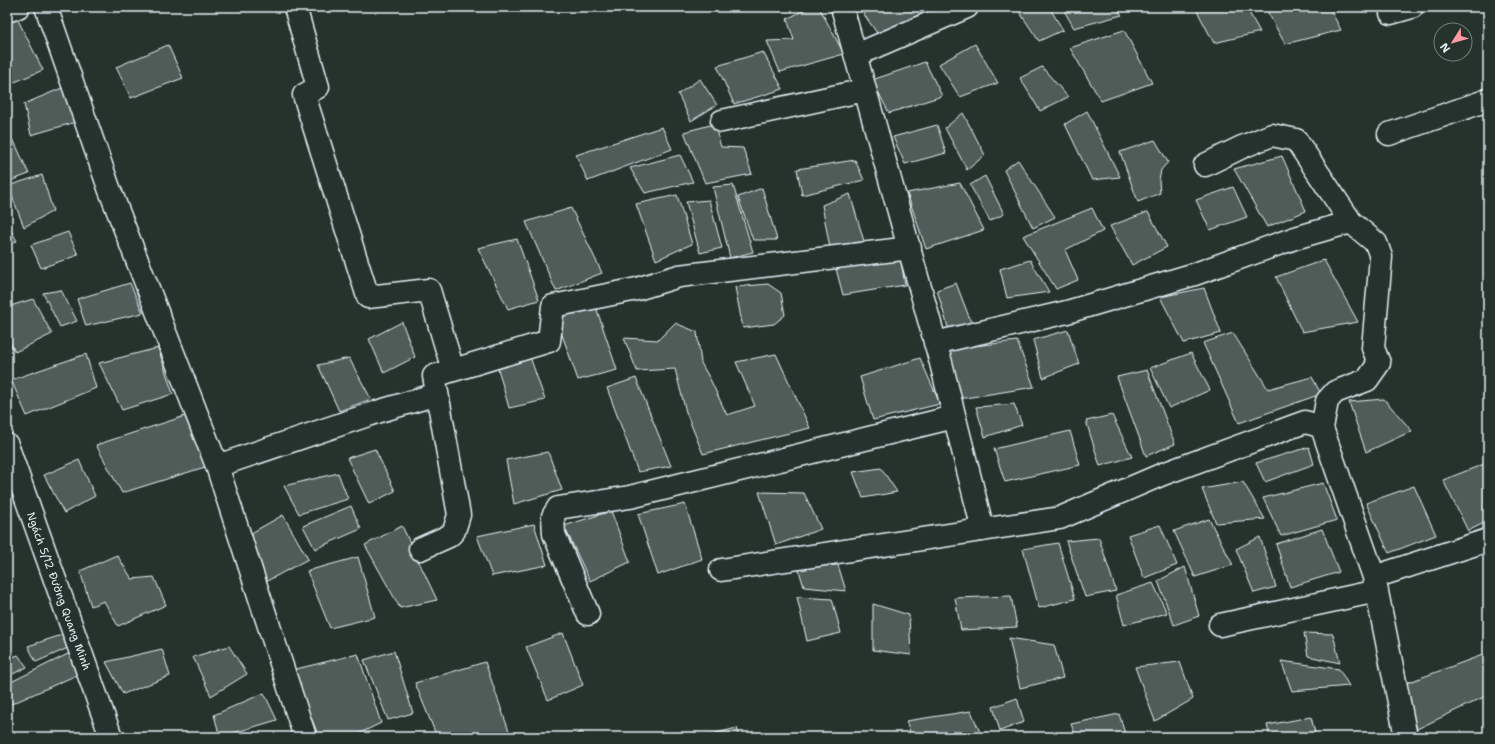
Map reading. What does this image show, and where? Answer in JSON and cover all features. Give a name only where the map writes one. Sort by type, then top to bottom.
[{"type":"street","points":[[7,11],[18,7]]},
{"type":"street","points":[[46,7],[109,188],[217,466],[305,737]]},
{"type":"street","points":[[295,7],[318,87],[304,95],[368,298],[429,290],[453,370]]},
{"type":"street","points":[[842,7],[910,248],[983,530]]},
{"type":"street","points":[[856,55],[966,7]]},
{"type":"street","points":[[1390,13],[1412,7]]},
{"type":"street","points":[[722,121],[865,90]]},
{"type":"street","points":[[1389,134],[1488,100]]},
{"type":"street","points":[[1205,165],[1242,147],[1272,135],[1296,140],[1352,222],[1376,243],[1381,257],[1373,348],[1379,363],[1367,380],[1335,392],[1331,396],[1327,401],[1322,428],[1376,584],[1406,737]]},
{"type":"street","points":[[935,343],[1067,312],[1195,274],[1295,238],[1352,222]]},
{"type":"street","points":[[420,549],[449,536],[454,531],[460,515],[434,376],[549,341],[553,306],[637,289],[678,276],[910,248]]},
{"type":"street","points":[[217,466],[377,412],[437,394]]},
{"type":"street","points":[[588,614],[554,534],[553,516],[558,508],[630,497],[954,417]]},
{"type":"street","points":[[721,570],[1060,518],[1163,474],[1305,422],[1322,428]]},
{"type":"street","name":"Ngách 5/12 Đường Quang Minh","points":[[7,445],[111,737]]},
{"type":"street","points":[[1220,625],[1376,584],[1488,540]]},
{"type":"building","points":[[810,7],[819,7],[844,54],[780,72],[767,41],[794,40],[787,19]]},
{"type":"building","points":[[880,7],[931,7],[935,14],[877,33],[863,13]]},
{"type":"building","points":[[1016,7],[1049,7],[1063,30],[1039,41]]},
{"type":"building","points":[[1062,7],[1115,7],[1122,15],[1074,28]]},
{"type":"building","points":[[1195,7],[1246,7],[1260,32],[1214,43]]},
{"type":"building","points":[[1265,7],[1329,7],[1341,30],[1285,44]]},
{"type":"building","points":[[18,20],[43,70],[10,84],[7,78],[7,22]]},
{"type":"building","points":[[1124,30],[1152,83],[1101,101],[1070,48]]},
{"type":"building","points":[[975,44],[998,83],[960,97],[939,64]]},
{"type":"building","points":[[168,45],[183,78],[131,98],[116,67]]},
{"type":"building","points":[[763,52],[783,89],[734,104],[717,66]]},
{"type":"building","points":[[925,62],[942,96],[889,113],[872,80]]},
{"type":"building","points":[[1042,67],[1068,97],[1040,111],[1020,78]]},
{"type":"building","points":[[700,79],[717,105],[691,121],[678,94]]},
{"type":"building","points":[[62,88],[76,122],[31,135],[24,104]]},
{"type":"building","points":[[1087,111],[1120,177],[1092,180],[1065,124]]},
{"type":"building","points":[[963,113],[985,155],[967,170],[945,128]]},
{"type":"building","points":[[714,124],[721,147],[743,148],[752,174],[705,183],[684,132]]},
{"type":"building","points":[[937,125],[946,153],[905,164],[893,137]]},
{"type":"building","points":[[662,127],[672,149],[588,181],[576,155]]},
{"type":"building","points":[[1155,140],[1168,162],[1161,170],[1159,181],[1160,193],[1138,202],[1120,152]]},
{"type":"building","points":[[7,141],[14,141],[29,174],[7,182]]},
{"type":"building","points":[[680,155],[693,182],[645,193],[630,168]]},
{"type":"building","points":[[1282,156],[1306,211],[1267,227],[1234,169]]},
{"type":"building","points":[[855,160],[864,180],[802,195],[797,169]]},
{"type":"building","points":[[1018,160],[1055,217],[1033,228],[1004,170]]},
{"type":"building","points":[[42,175],[53,211],[24,227],[8,186]]},
{"type":"building","points":[[985,176],[1004,214],[990,221],[970,185]]},
{"type":"building","points":[[960,183],[984,230],[926,249],[907,193]]},
{"type":"building","points":[[733,185],[753,252],[730,258],[713,187]]},
{"type":"building","points":[[1233,187],[1247,217],[1210,230],[1196,200]]},
{"type":"building","points":[[762,188],[777,240],[753,240],[738,197]]},
{"type":"building","points":[[850,194],[866,248],[830,248],[822,205]]},
{"type":"building","points":[[677,195],[692,244],[656,260],[636,204]]},
{"type":"building","points":[[709,200],[722,248],[700,253],[686,202]]},
{"type":"building","points":[[571,208],[602,273],[556,291],[526,222]]},
{"type":"building","points":[[1092,208],[1103,231],[1065,250],[1078,280],[1056,289],[1023,236]]},
{"type":"building","points":[[1148,212],[1167,247],[1132,265],[1110,226]]},
{"type":"building","points":[[7,224],[17,241],[7,245]]},
{"type":"building","points":[[68,232],[78,255],[41,268],[31,245]]},
{"type":"building","points":[[517,239],[539,300],[508,309],[478,248]]},
{"type":"building","points":[[900,256],[905,285],[843,295],[835,265]]},
{"type":"building","points":[[1030,260],[1049,292],[1007,298],[1000,269]]},
{"type":"building","points":[[1324,260],[1358,322],[1302,332],[1276,277]]},
{"type":"building","points":[[130,283],[143,313],[86,326],[77,299]]},
{"type":"building","points":[[956,283],[974,330],[950,334],[937,290]]},
{"type":"building","points":[[768,284],[781,293],[785,315],[774,324],[743,328],[735,287]]},
{"type":"building","points":[[1204,288],[1221,333],[1184,343],[1160,297]]},
{"type":"building","points":[[61,290],[77,321],[60,327],[43,293]]},
{"type":"building","points":[[33,299],[52,334],[15,352],[7,337],[7,307]]},
{"type":"building","points":[[596,307],[617,370],[578,380],[553,309]]},
{"type":"building","points":[[402,322],[415,357],[384,373],[369,339]]},
{"type":"building","points":[[675,323],[697,332],[701,363],[727,415],[755,406],[736,362],[776,354],[810,428],[703,454],[686,412],[675,369],[637,371],[624,338],[658,340]]},
{"type":"building","points":[[1068,330],[1079,364],[1043,378],[1033,340]]},
{"type":"building","points":[[1233,333],[1268,389],[1312,377],[1321,394],[1239,423],[1203,343]]},
{"type":"building","points":[[1017,341],[1034,387],[959,399],[949,349]]},
{"type":"building","points":[[158,348],[173,394],[122,410],[99,363]]},
{"type":"building","points":[[528,351],[545,400],[509,408],[495,358]]},
{"type":"building","points":[[1191,353],[1210,390],[1169,408],[1150,368]]},
{"type":"building","points":[[86,354],[96,388],[27,416],[11,380]]},
{"type":"building","points":[[349,358],[371,399],[339,411],[318,365]]},
{"type":"building","points":[[920,358],[940,404],[873,420],[860,377]]},
{"type":"building","points":[[1147,370],[1175,444],[1146,456],[1117,377]]},
{"type":"building","points":[[636,378],[671,466],[638,472],[607,388]]},
{"type":"building","points":[[1384,399],[1412,431],[1366,452],[1349,402]]},
{"type":"building","points":[[1014,404],[1022,425],[985,437],[976,407]]},
{"type":"building","points":[[1112,415],[1132,457],[1100,466],[1086,421]]},
{"type":"building","points":[[185,416],[205,467],[122,493],[96,445]]},
{"type":"building","points":[[1070,431],[1080,465],[1005,482],[994,449]]},
{"type":"building","points":[[1309,447],[1314,464],[1265,482],[1256,463]]},
{"type":"building","points":[[375,449],[395,491],[369,504],[347,458]]},
{"type":"building","points":[[548,452],[562,490],[514,504],[506,460]]},
{"type":"building","points":[[79,460],[95,496],[64,513],[44,475]]},
{"type":"building","points":[[1484,464],[1488,472],[1488,521],[1468,531],[1443,480]]},
{"type":"building","points":[[881,468],[897,492],[863,498],[853,472]]},
{"type":"building","points":[[338,473],[348,499],[299,514],[284,486]]},
{"type":"building","points":[[1243,482],[1265,519],[1216,523],[1202,489]]},
{"type":"building","points":[[1323,483],[1337,520],[1281,536],[1263,498]]},
{"type":"building","points":[[1414,486],[1436,535],[1389,553],[1366,503]]},
{"type":"building","points":[[759,492],[804,493],[821,529],[776,545]]},
{"type":"building","points":[[685,504],[702,559],[658,575],[638,514]]},
{"type":"building","points":[[351,506],[361,529],[315,549],[303,526]]},
{"type":"building","points":[[611,511],[630,562],[590,581],[564,526]]},
{"type":"building","points":[[283,515],[308,559],[267,581],[246,536]]},
{"type":"building","points":[[1209,519],[1233,565],[1195,577],[1174,531]]},
{"type":"building","points":[[534,524],[547,565],[492,576],[477,536]]},
{"type":"building","points":[[1160,525],[1177,565],[1144,578],[1128,535]]},
{"type":"building","points":[[402,526],[437,600],[400,608],[365,545]]},
{"type":"building","points":[[1322,529],[1339,572],[1290,587],[1276,544]]},
{"type":"building","points":[[1260,537],[1276,587],[1254,593],[1236,549]]},
{"type":"building","points":[[1099,538],[1116,591],[1085,597],[1066,541]]},
{"type":"building","points":[[1058,543],[1075,599],[1039,608],[1023,549]]},
{"type":"building","points":[[117,555],[132,579],[154,577],[166,605],[118,626],[104,601],[91,606],[80,571]]},
{"type":"building","points":[[358,557],[375,617],[330,628],[307,571]]},
{"type":"building","points":[[838,565],[846,591],[804,587],[798,567]]},
{"type":"building","points":[[1185,567],[1199,616],[1174,625],[1158,581]]},
{"type":"building","points":[[1153,583],[1167,613],[1124,625],[1116,595]]},
{"type":"building","points":[[1011,596],[1017,627],[961,630],[955,598]]},
{"type":"building","points":[[797,597],[832,599],[841,633],[807,641]]},
{"type":"building","points":[[873,604],[909,615],[911,655],[873,650]]},
{"type":"building","points":[[68,633],[75,645],[36,662],[28,646]]},
{"type":"building","points":[[563,633],[583,685],[548,700],[526,647]]},
{"type":"building","points":[[1304,633],[1333,634],[1340,663],[1308,656]]},
{"type":"building","points":[[1009,638],[1054,645],[1063,678],[1020,688]]},
{"type":"building","points":[[229,646],[247,674],[211,696],[193,657]]},
{"type":"building","points":[[162,649],[170,676],[123,694],[106,662]]},
{"type":"building","points":[[394,651],[413,713],[388,720],[364,660]]},
{"type":"building","points":[[72,652],[79,674],[7,706],[7,684]]},
{"type":"building","points":[[1488,653],[1488,695],[1417,729],[1404,684]]},
{"type":"building","points":[[358,654],[381,723],[352,737],[319,737],[292,670]]},
{"type":"building","points":[[18,655],[27,667],[7,677],[7,659]]},
{"type":"building","points":[[1281,661],[1339,669],[1349,686],[1292,691]]},
{"type":"building","points":[[485,662],[511,737],[437,737],[415,683]]},
{"type":"building","points":[[1180,662],[1193,699],[1155,721],[1135,667]]},
{"type":"building","points":[[264,693],[277,720],[220,737],[214,715]]},
{"type":"building","points":[[1017,698],[1024,722],[1000,731],[993,707]]},
{"type":"building","points":[[971,711],[982,737],[912,737],[906,721]]},
{"type":"building","points":[[1119,714],[1126,737],[1076,737],[1071,724]]},
{"type":"building","points":[[1311,717],[1316,737],[1270,737],[1267,725]]},
{"type":"building","points":[[737,728],[740,737],[699,737]]},
{"type":"building","points":[[582,732],[585,737],[569,737]]}]
